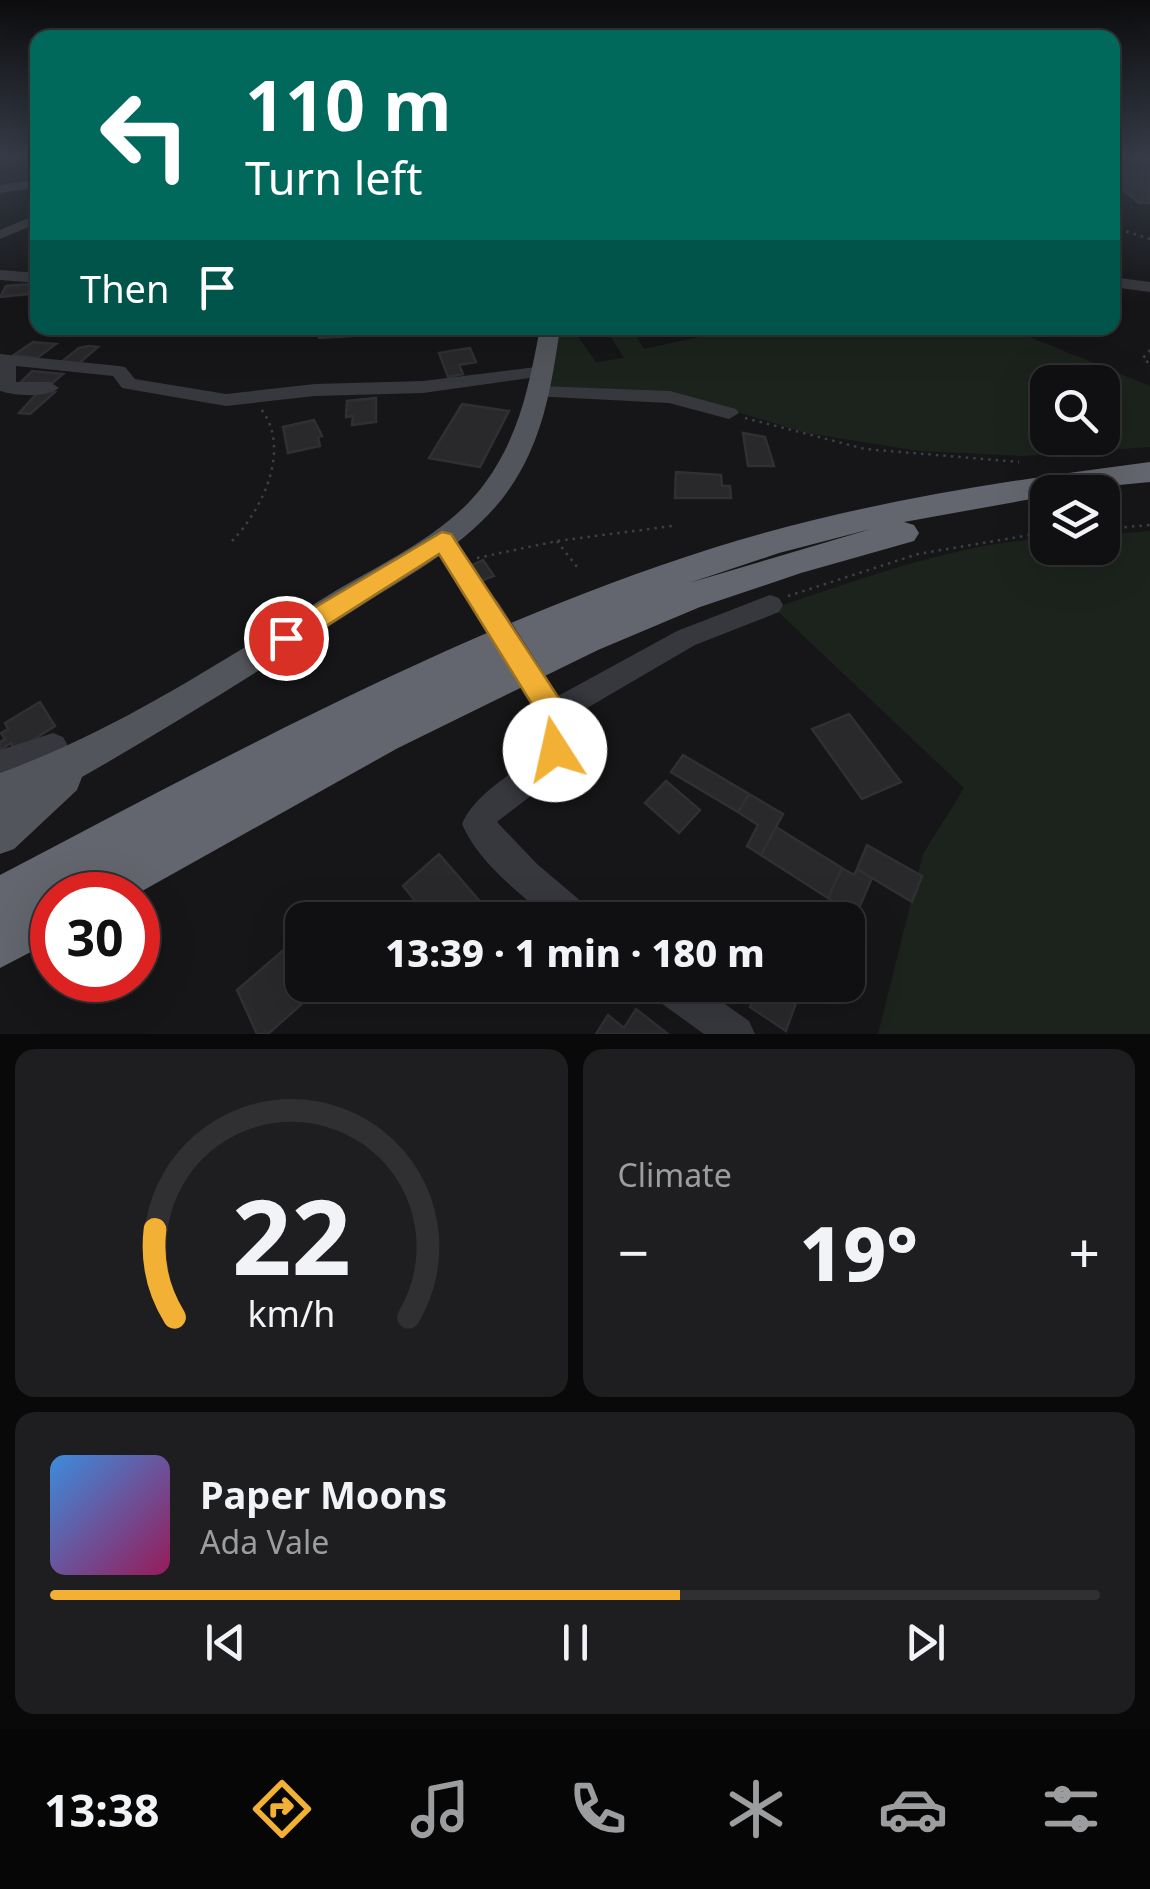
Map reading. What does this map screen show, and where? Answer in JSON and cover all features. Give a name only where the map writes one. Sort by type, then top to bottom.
[{"type":"highway","points":[[23,913],[448,669],[586,608],[782,540],[897,511],[1150,472]]},
{"type":"highway","points":[[1120,496],[1150,492]]},
{"type":"highway","points":[[130,872],[422,714],[630,618],[816,554],[934,526],[1030,509]]},
{"type":"main road","points":[[0,791],[48,774],[114,742],[449,551],[503,478],[527,435],[542,382],[549,335]]},
{"type":"main road","points":[[0,835],[46,792],[114,742]]},
{"type":"main road","points":[[0,812],[0,824]]},
{"type":"street","points":[[0,235],[30,222]]},
{"type":"street","points":[[0,275],[30,277]]},
{"type":"street","points":[[1120,283],[1150,286]]},
{"type":"street","points":[[50,388],[6,388],[4,359],[119,371],[133,385],[226,400],[325,389],[542,382],[664,396],[729,413]]},
{"type":"street","points":[[449,551],[549,706],[560,732],[553,753],[484,813],[478,824],[518,868],[557,902]]},
{"type":"street","points":[[549,706],[686,638],[770,604]]},
{"type":"street","points":[[0,764],[53,746]]},
{"type":"street","points":[[687,1002],[719,1029]]},
{"type":"path","points":[[1120,230],[1150,239]]},
{"type":"path","points":[[1150,350],[1143,358],[1150,364]]},
{"type":"path","points":[[226,400],[264,410],[272,431],[268,489],[255,515],[232,541]]},
{"type":"path","points":[[729,413],[855,447],[1020,462]]},
{"type":"path","points":[[1120,528],[1150,525]]},
{"type":"path","points":[[449,551],[672,526]]},
{"type":"path","points":[[770,604],[918,554],[1030,535]]},
{"type":"path","points":[[558,541],[577,566]]},
{"type":"shaded area","points":[[556,335],[577,335],[596,362],[624,358],[609,335],[635,335],[644,349],[708,335],[1025,335],[1099,365],[1030,365],[1030,455],[1037,455],[1023,456],[919,451],[806,433],[691,398],[550,389]]},
{"type":"shaded area","points":[[1120,374],[1150,386],[1150,447],[1120,449]]},
{"type":"shaded area","points":[[1150,531],[1150,1034],[878,1034],[923,854],[964,788],[774,608],[908,564],[1012,542],[1030,540],[1030,565],[1120,565],[1120,534]]},
{"type":"building","points":[[30,284],[30,289],[28,294],[0,297],[6,286]]},
{"type":"building","points":[[319,335],[351,336],[319,338]]},
{"type":"building","points":[[33,342],[56,344],[37,358],[14,355]]},
{"type":"building","points":[[98,347],[76,366],[60,363],[79,348]]},
{"type":"building","points":[[470,348],[476,362],[459,365],[463,374],[448,377],[439,353]]},
{"type":"building","points":[[32,371],[63,374],[49,386],[18,385]]},
{"type":"building","points":[[41,389],[55,392],[30,414],[19,413]]},
{"type":"building","points":[[376,398],[376,422],[352,425],[353,416],[346,417],[347,401]]},
{"type":"building","points":[[462,404],[509,411],[480,467],[429,458]]},
{"type":"building","points":[[314,420],[322,436],[318,437],[320,446],[288,453],[283,427]]},
{"type":"building","points":[[743,433],[765,437],[774,466],[748,466]]},
{"type":"building","points":[[676,472],[721,475],[722,486],[730,486],[731,498],[675,498]]},
{"type":"building","points":[[483,560],[494,576],[481,581],[470,566]]},
{"type":"building","points":[[40,702],[55,726],[15,751],[11,743],[0,750],[0,742],[5,739],[1,733],[8,729],[5,723]]},
{"type":"building","points":[[849,714],[901,782],[862,799],[812,729]]},
{"type":"building","points":[[683,755],[749,794],[738,812],[671,772]]},
{"type":"building","points":[[666,781],[700,810],[679,833],[645,803]]},
{"type":"building","points":[[749,794],[783,814],[761,855],[747,846],[758,825],[738,812]]},
{"type":"building","points":[[776,827],[842,868],[828,898],[761,855]]},
{"type":"building","points":[[867,845],[922,876],[912,902],[857,869]]},
{"type":"building","points":[[439,854],[480,902],[416,902],[403,886]]},
{"type":"building","points":[[842,868],[854,875],[857,869],[872,878],[862,902],[835,902],[828,898]]},
{"type":"building","points":[[285,949],[285,1002],[304,1002],[268,1034],[257,1034],[237,990]]},
{"type":"building","points":[[752,1002],[796,1002],[786,1031],[750,1007]]},
{"type":"building","points":[[636,1009],[668,1034],[596,1034],[608,1015],[624,1028]]},
{"type":"route","points":[[286,638],[442,540],[556,718],[560,739],[555,750]]}]
